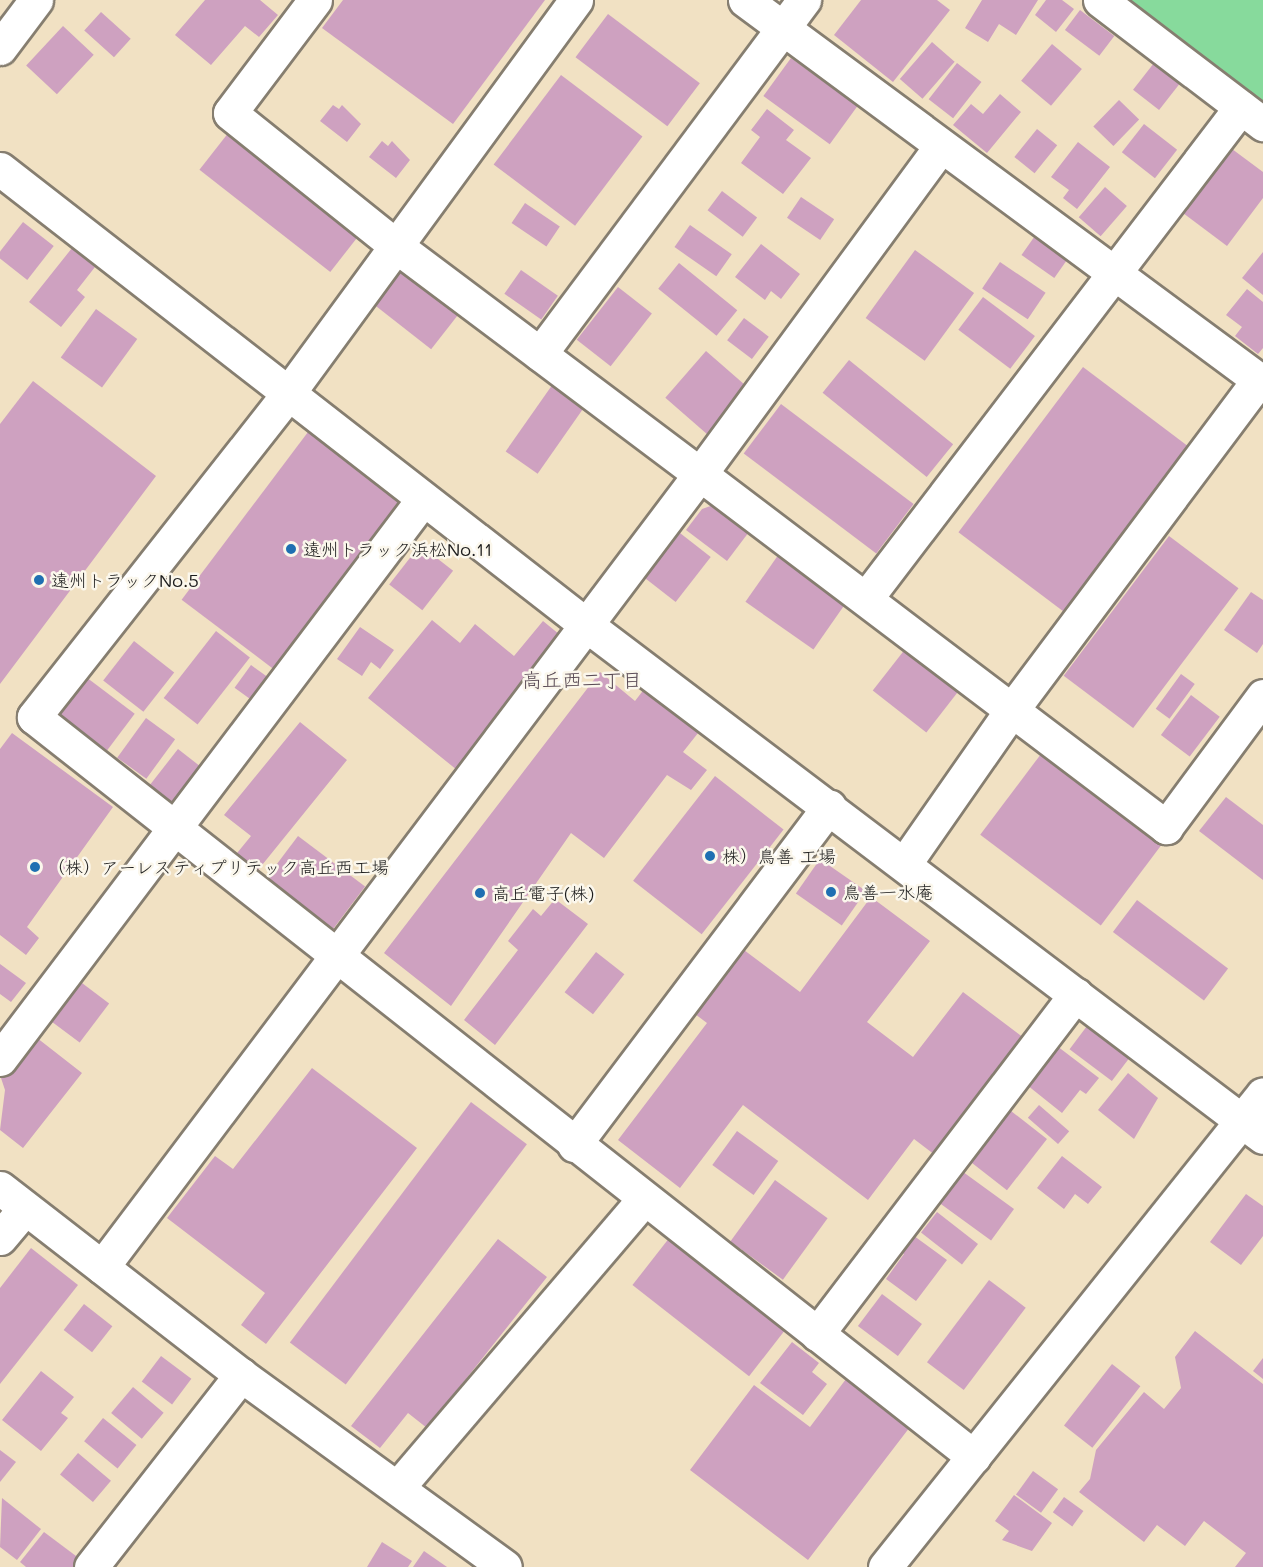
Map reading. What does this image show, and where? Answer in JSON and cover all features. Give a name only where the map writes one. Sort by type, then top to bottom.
[{"type":"street","points":[[0,48],[36,0]]},
{"type":"street","points":[[315,0],[230,113],[396,246],[867,597],[1011,711],[1166,827],[1263,696]]},
{"type":"street","points":[[576,0],[288,394],[34,717],[337,960],[974,1457]]},
{"type":"street","points":[[745,0],[941,146],[1115,271],[1261,382],[1011,711],[905,863]]},
{"type":"street","points":[[540,354],[804,0]]},
{"type":"street","points":[[867,597],[1115,271],[1252,115],[1100,0]]},
{"type":"street","points":[[102,1267],[589,627],[941,146]]},
{"type":"street","points":[[0,169],[589,627],[905,863],[1253,1129]]},
{"type":"street","points":[[0,1059],[423,499]]},
{"type":"street","points":[[574,1145],[829,806]]},
{"type":"street","points":[[817,1334],[1076,994]]},
{"type":"street","points":[[885,1567],[974,1457],[1253,1129],[1263,1094]]},
{"type":"street","points":[[0,1238],[12,1198],[241,1375],[398,1487],[497,1565]]},
{"type":"street","points":[[398,1487],[644,1199]]},
{"type":"street","points":[[91,1567],[241,1375]]},
{"type":"green space","points":[[1123,0],[1263,0],[1263,106]]},
{"type":"building","points":[[205,0],[260,0],[278,15],[259,37],[245,26],[211,65],[175,35]]},
{"type":"building","points":[[343,0],[545,0],[453,124],[322,28]]},
{"type":"building","points":[[861,0],[937,0],[950,10],[893,82],[834,35]]},
{"type":"building","points":[[982,0],[1038,0],[1016,35],[999,24],[988,42],[965,28]]},
{"type":"building","points":[[1046,0],[1062,0],[1074,9],[1056,32],[1035,15]]},
{"type":"building","points":[[1080,10],[1114,36],[1099,56],[1065,30]]},
{"type":"building","points":[[101,12],[131,39],[114,57],[84,31]]},
{"type":"building","points":[[608,14],[700,83],[667,126],[576,57]]},
{"type":"building","points":[[63,26],[94,55],[57,94],[26,65]]},
{"type":"building","points":[[932,42],[955,62],[922,99],[900,79]]},
{"type":"building","points":[[1052,44],[1082,69],[1051,106],[1021,81]]},
{"type":"building","points":[[791,58],[857,106],[830,144],[763,96]]},
{"type":"building","points":[[957,63],[981,82],[953,118],[929,99]]},
{"type":"building","points":[[1154,63],[1180,83],[1159,110],[1133,90]]},
{"type":"building","points":[[561,75],[642,136],[575,226],[494,164]]},
{"type":"building","points":[[1000,94],[1021,112],[987,153],[953,125],[971,104],[983,114]]},
{"type":"building","points":[[1119,100],[1139,119],[1113,146],[1093,127]]},
{"type":"building","points":[[333,105],[339,109],[342,105],[361,124],[347,142],[320,121]]},
{"type":"building","points":[[767,109],[794,130],[786,140],[811,158],[783,194],[741,163],[760,137],[751,130]]},
{"type":"building","points":[[1144,124],[1177,150],[1155,178],[1122,152]]},
{"type":"building","points":[[1037,129],[1057,145],[1035,173],[1014,157]]},
{"type":"building","points":[[229,132],[360,234],[330,272],[199,170]]},
{"type":"building","points":[[382,141],[388,146],[392,141],[410,160],[396,178],[369,157]]},
{"type":"building","points":[[1078,142],[1110,167],[1077,209],[1063,198],[1069,190],[1051,177]]},
{"type":"building","points":[[1228,146],[1263,172],[1263,198],[1227,246],[1179,210]]},
{"type":"building","points":[[1105,187],[1127,206],[1101,236],[1079,217]]},
{"type":"building","points":[[722,191],[757,217],[743,237],[708,210]]},
{"type":"building","points":[[801,197],[834,219],[820,240],[787,218]]},
{"type":"building","points":[[525,203],[560,226],[546,246],[512,223]]},
{"type":"building","points":[[23,222],[54,246],[27,280],[0,259],[0,251]]},
{"type":"building","points":[[690,225],[732,254],[716,276],[675,247]]},
{"type":"building","points":[[1037,233],[1070,256],[1054,278],[1022,255]]},
{"type":"building","points":[[761,244],[800,274],[781,299],[771,291],[765,300],[735,277]]},
{"type":"building","points":[[72,248],[95,267],[77,290],[85,297],[61,327],[29,302]]},
{"type":"building","points":[[915,250],[974,293],[925,361],[866,318]]},
{"type":"building","points":[[1263,252],[1263,295],[1242,278]]},
{"type":"building","points":[[1000,262],[1046,293],[1028,319],[982,289]]},
{"type":"building","points":[[679,263],[737,310],[717,336],[658,289]]},
{"type":"building","points":[[400,264],[461,311],[431,349],[370,302]]},
{"type":"building","points":[[521,270],[558,296],[541,320],[504,294]]},
{"type":"building","points":[[618,287],[652,313],[611,366],[577,340]]},
{"type":"building","points":[[1247,289],[1263,302],[1263,348],[1258,354],[1235,336],[1242,327],[1226,315]]},
{"type":"building","points":[[983,297],[1035,336],[1010,369],[958,330]]},
{"type":"building","points":[[96,309],[137,339],[102,388],[61,358]]},
{"type":"building","points":[[744,318],[769,337],[752,359],[727,340]]},
{"type":"building","points":[[706,351],[749,388],[708,435],[665,398]]},
{"type":"building","points":[[849,360],[953,444],[927,477],[823,393]]},
{"type":"building","points":[[1083,367],[1188,446],[1064,612],[958,532]]},
{"type":"building","name":"遠州トラックNo.5","points":[[33,381],[156,476],[0,684],[0,424]]},
{"type":"building","points":[[555,381],[587,403],[538,474],[506,451]]},
{"type":"building","points":[[781,404],[914,504],[876,553],[744,454]]},
{"type":"building","name":"遠州トラック浜松No.11","points":[[308,432],[401,502],[275,670],[182,600]]},
{"type":"building","points":[[725,501],[755,524],[727,561],[686,530],[702,509]]},
{"type":"building","points":[[680,533],[711,557],[676,602],[645,578]]},
{"type":"building","points":[[1169,536],[1238,588],[1133,728],[1064,676]]},
{"type":"building","points":[[420,545],[453,571],[422,610],[389,584]]},
{"type":"building","points":[[781,551],[849,599],[813,649],[745,602]]},
{"type":"building","points":[[1251,592],[1263,600],[1263,644],[1257,653],[1224,630]]},
{"type":"building","points":[[432,620],[460,643],[475,624],[514,656],[543,621],[565,639],[457,770],[368,698]]},
{"type":"building","points":[[360,627],[394,650],[380,669],[371,662],[362,676],[337,659]]},
{"type":"building","points":[[216,631],[250,657],[198,724],[164,698]]},
{"type":"building","points":[[134,641],[174,672],[143,712],[103,680]]},
{"type":"building","points":[[906,648],[960,690],[926,732],[873,691]]},
{"type":"building","points":[[251,665],[273,681],[256,704],[235,688]]},
{"type":"building","name":"高丘電子(株)","points":[[600,672],[635,701],[645,688],[702,728],[683,752],[707,770],[691,790],[667,775],[604,858],[571,833],[451,1006],[384,953]]},
{"type":"building","points":[[82,674],[135,714],[107,750],[54,711]]},
{"type":"building","points":[[1181,674],[1195,684],[1169,719],[1156,709]]},
{"type":"building","points":[[1191,695],[1220,717],[1190,757],[1161,735]]},
{"type":"building","points":[[146,718],[175,739],[146,779],[117,758]]},
{"type":"building","points":[[300,722],[347,760],[254,875],[233,858],[251,836],[224,815]]},
{"type":"building","name":"（株）アーレスティプリテック高丘西工場","points":[[12,733],[113,807],[27,927],[39,938],[26,955],[0,935],[0,749]]},
{"type":"building","points":[[178,749],[204,769],[175,806],[149,786]]},
{"type":"building","points":[[1041,754],[1162,845],[1101,926],[980,835]]},
{"type":"building","name":"株）鳥善 工場","points":[[715,776],[784,830],[702,934],[633,881]]},
{"type":"building","points":[[1226,797],[1263,825],[1263,880],[1199,831]]},
{"type":"building","points":[[298,836],[365,887],[328,935],[261,885]]},
{"type":"building","name":"鳥善一水庵","points":[[820,859],[866,891],[842,926],[796,893]]},
{"type":"building","points":[[871,897],[930,941],[867,1022],[913,1057],[963,992],[1024,1038],[935,1155],[914,1139],[868,1200],[743,1105],[680,1188],[618,1140],[707,1023],[691,1011],[740,947],[800,992]]},
{"type":"building","points":[[555,899],[588,924],[495,1045],[464,1020],[518,950],[508,941],[533,909],[541,916]]},
{"type":"building","points":[[1137,900],[1228,969],[1204,1001],[1113,932]]},
{"type":"building","points":[[596,952],[624,974],[593,1014],[565,992]]},
{"type":"building","points":[[0,964],[26,983],[11,1002],[0,994]]},
{"type":"building","points":[[78,980],[109,1003],[80,1043],[49,1019]]},
{"type":"building","points":[[1087,1026],[1129,1058],[1112,1081],[1070,1049]]},
{"type":"building","points":[[32,1034],[82,1073],[23,1148],[0,1130],[5,1090],[0,1075]]},
{"type":"building","points":[[1057,1046],[1099,1078],[1086,1094],[1080,1090],[1062,1113],[1027,1085]]},
{"type":"building","points":[[312,1068],[417,1148],[266,1344],[241,1325],[265,1293],[167,1218],[215,1156],[233,1169]]},
{"type":"building","points":[[1128,1073],[1158,1098],[1134,1139],[1098,1110]]},
{"type":"building","points":[[471,1102],[527,1144],[346,1385],[290,1342]]},
{"type":"building","points":[[1039,1105],[1069,1131],[1058,1144],[1028,1118]]},
{"type":"building","points":[[1006,1107],[1047,1139],[1007,1190],[966,1158]]},
{"type":"building","points":[[737,1131],[778,1161],[754,1195],[712,1165]]},
{"type":"building","points":[[1062,1156],[1102,1187],[1088,1204],[1075,1194],[1064,1209],[1037,1188]]},
{"type":"building","points":[[959,1169],[1014,1209],[991,1241],[936,1201]]},
{"type":"building","points":[[775,1180],[828,1218],[783,1280],[730,1241]]},
{"type":"building","points":[[1246,1194],[1263,1206],[1263,1236],[1241,1265],[1210,1242]]},
{"type":"building","points":[[937,1212],[978,1244],[962,1265],[921,1232]]},
{"type":"building","points":[[910,1233],[947,1260],[916,1301],[886,1279],[904,1254],[898,1249]]},
{"type":"building","points":[[670,1237],[787,1328],[749,1376],[632,1285]]},
{"type":"building","points":[[498,1239],[547,1277],[427,1428],[408,1413],[380,1448],[351,1426]]},
{"type":"building","points":[[31,1248],[78,1285],[0,1384],[0,1288]]},
{"type":"building","points":[[989,1280],[1026,1308],[964,1390],[927,1362]]},
{"type":"building","points":[[882,1294],[922,1324],[898,1356],[858,1326]]},
{"type":"building","points":[[84,1304],[112,1326],[92,1352],[64,1330]]},
{"type":"building","points":[[1195,1331],[1263,1384],[1263,1567],[1235,1567],[1246,1553],[1204,1521],[1185,1546],[1157,1525],[1144,1542],[1079,1492],[1090,1479],[1096,1450],[1144,1392],[1164,1409],[1181,1388],[1175,1357]]},
{"type":"building","points":[[792,1342],[819,1363],[812,1372],[827,1384],[803,1415],[760,1383]]},
{"type":"building","points":[[161,1356],[191,1379],[172,1404],[142,1382]]},
{"type":"building","points":[[1263,1358],[1263,1379],[1253,1371]]},
{"type":"building","points":[[1112,1364],[1140,1386],[1092,1448],[1064,1425]]},
{"type":"building","points":[[41,1371],[74,1397],[61,1413],[68,1418],[41,1451],[2,1420]]},
{"type":"building","points":[[849,1375],[913,1423],[808,1560],[690,1470],[754,1385],[810,1427]]},
{"type":"building","points":[[133,1387],[164,1413],[142,1439],[111,1413]]},
{"type":"building","points":[[103,1418],[136,1445],[118,1468],[84,1441]]},
{"type":"building","points":[[0,1450],[16,1462],[0,1482]]},
{"type":"building","points":[[78,1453],[111,1481],[93,1502],[60,1474]]},
{"type":"building","points":[[1033,1471],[1058,1489],[1041,1513],[1016,1494]]},
{"type":"building","points":[[1014,1495],[1052,1523],[1032,1551],[1002,1540],[1009,1531],[995,1521]]},
{"type":"building","points":[[1064,1497],[1083,1511],[1072,1526],[1053,1512]]},
{"type":"building","points":[[2,1498],[41,1529],[17,1560],[0,1547]]},
{"type":"building","points":[[44,1532],[84,1562],[80,1567],[26,1567],[20,1562]]},
{"type":"building","points":[[382,1542],[412,1561],[408,1567],[367,1567]]},
{"type":"building","points":[[424,1551],[447,1567],[413,1567]]},
{"type":"place","name":"遠州トラック浜松No.11","points":[[291,549]]},
{"type":"place","name":"遠州トラックNo.5","points":[[39,580]]},
{"type":"place","name":"株）鳥善 工場","points":[[710,856]]},
{"type":"place","name":"（株）アーレスティプリテック高丘西工場","points":[[35,867]]},
{"type":"place","name":"鳥善一水庵","points":[[831,892]]},
{"type":"place","name":"高丘電子(株)","points":[[480,893]]},
{"type":"district","name":"高丘西二丁目","points":[[582,679]]}]
